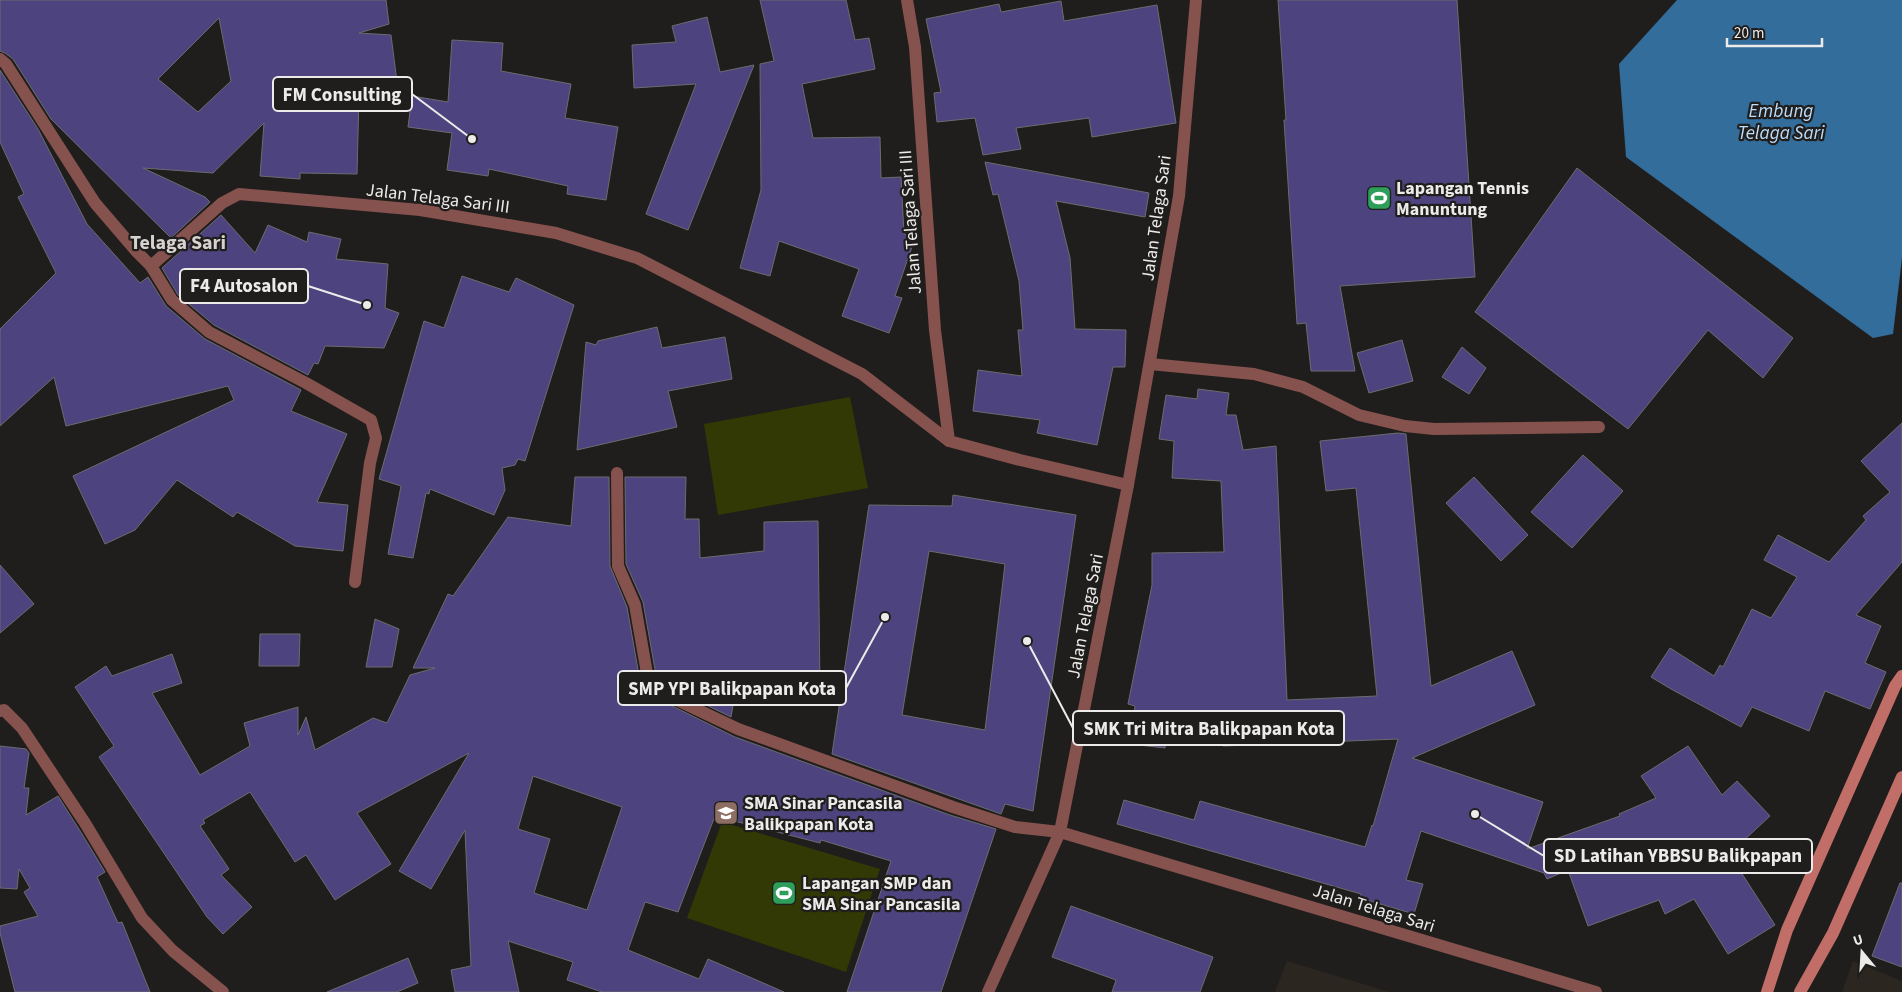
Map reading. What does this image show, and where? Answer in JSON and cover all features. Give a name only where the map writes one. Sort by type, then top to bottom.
[{"type":"street","name":"Jalan Telaga Sari III","points":[[907,0],[915,47],[936,330],[949,441]]},
{"type":"street","name":"Jalan Telaga Sari","points":[[1196,0],[1179,196],[1128,485],[1060,832],[1596,992]]},
{"type":"street","points":[[0,59],[6,64],[95,203],[151,266],[172,300],[209,332],[371,420],[376,438],[370,463],[355,582]]},
{"type":"street","name":"Jalan Telaga Sari III","points":[[151,266],[222,203],[239,194],[420,210],[556,233],[637,258],[862,374],[949,441],[1020,460],[1128,485]]},
{"type":"street","points":[[1150,364],[1254,374],[1303,387],[1359,415],[1404,426],[1434,429],[1599,427]]},
{"type":"street","points":[[617,473],[618,566],[635,605],[648,679],[658,691],[738,729],[954,806],[1015,827],[1060,832],[988,992]]},
{"type":"street","points":[[1767,992],[1787,930],[1895,686],[1902,676]]},
{"type":"street","points":[[1,709],[22,728],[85,822],[142,918],[173,951],[223,992]]},
{"type":"street","points":[[1800,992],[1833,933],[1902,778]]},
{"type":"shaded area","points":[[1287,961],[1389,992],[1275,992]]},
{"type":"shaded area","points":[[1853,961],[1902,981],[1902,992],[1842,992]]},
{"type":"green space","points":[[850,397],[868,488],[718,515],[704,424]]},
{"type":"green space","name":"Lapangan SMP dan SMA Sinar Pancasila","points":[[722,822],[880,869],[846,972],[687,918]]},
{"type":"water","name":"Embung Telaga Sari","points":[[1677,0],[1902,0],[1902,258],[1893,334],[1873,338],[1626,157],[1619,64]]},
{"type":"building","points":[[0,0],[386,0],[389,24],[359,33],[391,35],[398,90],[359,96],[357,174],[300,173],[300,179],[260,176],[264,123],[213,173],[143,168],[205,197],[210,202],[171,238],[51,119],[13,59],[0,51]],"holes":[[[219,18],[231,81],[198,112],[158,79]]]},
{"type":"building","points":[[760,0],[846,0],[855,40],[869,38],[875,69],[802,84],[813,138],[880,137],[881,178],[901,177],[904,234],[915,238],[895,296],[902,298],[889,333],[842,316],[859,269],[779,241],[770,276],[740,268],[761,190],[760,64],[774,61]]},
{"type":"building","name":"Lapangan Tennis Manuntung","points":[[1278,0],[1457,0],[1475,277],[1340,286],[1355,371],[1311,371],[1306,323],[1297,324]]},
{"type":"building","points":[[1061,1],[1064,21],[1157,5],[1176,123],[1092,137],[1089,118],[1016,128],[1021,149],[983,155],[975,118],[937,122],[934,93],[941,92],[926,19],[999,4],[1001,12]]},
{"type":"building","points":[[707,17],[720,72],[754,65],[688,230],[646,214],[696,84],[634,88],[632,45],[676,42],[672,26]]},
{"type":"building","points":[[452,40],[503,43],[501,71],[571,84],[565,118],[618,127],[606,200],[567,194],[568,186],[489,169],[488,176],[447,170],[452,133],[408,127],[412,96],[448,102]]},
{"type":"building","points":[[0,70],[38,129],[87,224],[140,283],[148,277],[166,306],[205,339],[301,390],[291,411],[347,434],[317,502],[348,505],[343,551],[295,546],[237,512],[233,517],[177,480],[135,530],[105,544],[73,476],[234,400],[228,386],[66,426],[54,377],[0,426],[0,329],[56,273],[18,197],[24,194],[0,142]]},
{"type":"building","points":[[985,162],[1149,193],[1145,217],[1056,201],[1070,258],[1075,329],[1126,330],[1125,367],[1113,367],[1097,445],[1037,433],[1040,420],[973,411],[978,370],[1022,376],[1018,330],[1023,330],[1019,281],[998,194],[993,195]]},
{"type":"building","points":[[1577,168],[1793,338],[1763,378],[1708,330],[1628,429],[1475,312]]},
{"type":"building","points":[[221,215],[255,253],[268,225],[307,242],[309,232],[341,239],[336,259],[388,264],[385,308],[399,313],[384,348],[325,346],[318,364],[314,363],[308,375],[214,325],[178,295],[162,268]]},
{"type":"building","points":[[462,276],[509,292],[516,278],[574,305],[525,461],[518,459],[515,465],[502,468],[505,490],[494,515],[430,489],[429,494],[426,493],[413,558],[388,554],[401,486],[379,479],[424,321],[444,328]]},
{"type":"building","points":[[657,327],[662,348],[725,337],[732,379],[668,391],[677,427],[577,450],[586,342],[596,345],[598,341]]},
{"type":"building","points":[[1402,340],[1413,381],[1369,393],[1357,353]]},
{"type":"building","points":[[1462,347],[1486,368],[1469,394],[1442,377]]},
{"type":"building","points":[[1198,389],[1229,393],[1226,415],[1236,415],[1243,450],[1276,446],[1287,700],[1377,696],[1356,488],[1326,491],[1320,441],[1398,433],[1406,434],[1431,686],[1512,651],[1535,705],[1412,758],[1543,802],[1527,849],[1620,816],[1619,814],[1656,798],[1641,776],[1688,746],[1722,795],[1737,781],[1770,816],[1741,843],[1750,859],[1737,866],[1775,925],[1728,954],[1694,899],[1665,914],[1659,900],[1588,926],[1568,870],[1547,879],[1544,873],[1421,831],[1406,880],[1423,884],[1414,914],[1360,898],[1361,894],[1117,824],[1124,800],[1194,820],[1200,801],[1365,847],[1373,826],[1398,739],[1223,746],[1223,723],[1169,713],[1165,748],[1130,744],[1135,706],[1128,704],[1152,585],[1152,553],[1224,552],[1221,481],[1172,478],[1174,441],[1159,439],[1166,395],[1197,399]]},
{"type":"building","points":[[1902,423],[1902,562],[1856,615],[1881,626],[1865,663],[1886,672],[1870,709],[1825,691],[1809,731],[1752,707],[1741,727],[1651,677],[1670,648],[1714,676],[1720,665],[1723,667],[1752,609],[1771,618],[1797,577],[1764,560],[1778,535],[1829,562],[1866,520],[1863,516],[1890,492],[1861,461]]},
{"type":"building","points":[[1583,455],[1623,491],[1572,548],[1531,512]]},
{"type":"building","points":[[575,477],[609,477],[610,566],[627,607],[640,681],[652,696],[735,737],[950,815],[996,829],[941,992],[847,992],[891,861],[821,840],[820,843],[715,816],[678,912],[645,902],[628,950],[699,979],[708,959],[784,992],[602,992],[567,980],[573,962],[508,941],[519,992],[455,992],[451,970],[471,966],[465,830],[431,889],[399,871],[469,753],[357,813],[391,864],[335,900],[306,855],[295,862],[250,792],[203,820],[205,823],[200,826],[229,869],[221,875],[252,907],[223,934],[207,917],[99,757],[114,746],[75,687],[106,666],[112,676],[172,654],[182,683],[152,693],[200,775],[250,746],[244,723],[298,707],[298,735],[306,717],[315,750],[373,718],[387,723],[410,675],[435,668],[413,668],[448,594],[453,596],[508,517],[571,526]],"holes":[[[533,776],[622,807],[587,910],[534,893],[550,839],[518,829]]]},
{"type":"building","points":[[625,477],[686,477],[685,519],[699,519],[700,558],[764,551],[764,522],[818,521],[820,691],[779,682],[779,684],[738,678],[731,717],[663,684],[656,675],[643,602],[626,564]]},
{"type":"building","points":[[1474,477],[1528,535],[1501,561],[1446,503]]},
{"type":"building","points":[[953,495],[1076,515],[1033,811],[1005,804],[1001,814],[832,754],[869,505],[952,506]],"holes":[[[929,551],[1005,564],[985,730],[902,715]]]},
{"type":"building","points":[[0,565],[34,604],[0,633]]},
{"type":"building","points":[[375,619],[399,629],[392,667],[366,667]]},
{"type":"building","points":[[260,634],[300,634],[299,666],[259,666]]},
{"type":"building","points":[[0,746],[26,749],[29,753],[24,788],[29,788],[26,815],[58,796],[82,834],[105,872],[97,877],[118,923],[122,922],[150,992],[15,992],[0,933],[0,926],[38,916],[24,892],[30,888],[19,869],[17,889],[0,888]]},
{"type":"building","points":[[1900,883],[1902,883],[1902,967],[1872,956]]},
{"type":"building","points":[[1071,906],[1213,957],[1200,992],[1112,992],[1116,980],[1052,957]]},
{"type":"building","points":[[408,958],[418,983],[397,992],[327,992]]},
{"type":"place","name":"FM Consulting","points":[[472,139]]},
{"type":"place","name":"Lapangan Tennis Manuntung","points":[[1379,198]]},
{"type":"place","name":"F4 Autosalon","points":[[367,305]]},
{"type":"place","name":"SMP YPI Balikpapan Kota","points":[[885,617]]},
{"type":"place","name":"SMK Tri Mitra Balikpapan Kota","points":[[1027,641]]},
{"type":"place","name":"SMA Sinar Pancasila Balikpapan Kota","points":[[726,813]]},
{"type":"place","name":"SD Latihan YBBSU Balikpapan","points":[[1475,814]]},
{"type":"place","name":"Lapangan SMP dan SMA Sinar Pancasila","points":[[784,893]]},
{"type":"district","name":"Telaga Sari","points":[[178,242]]}]
